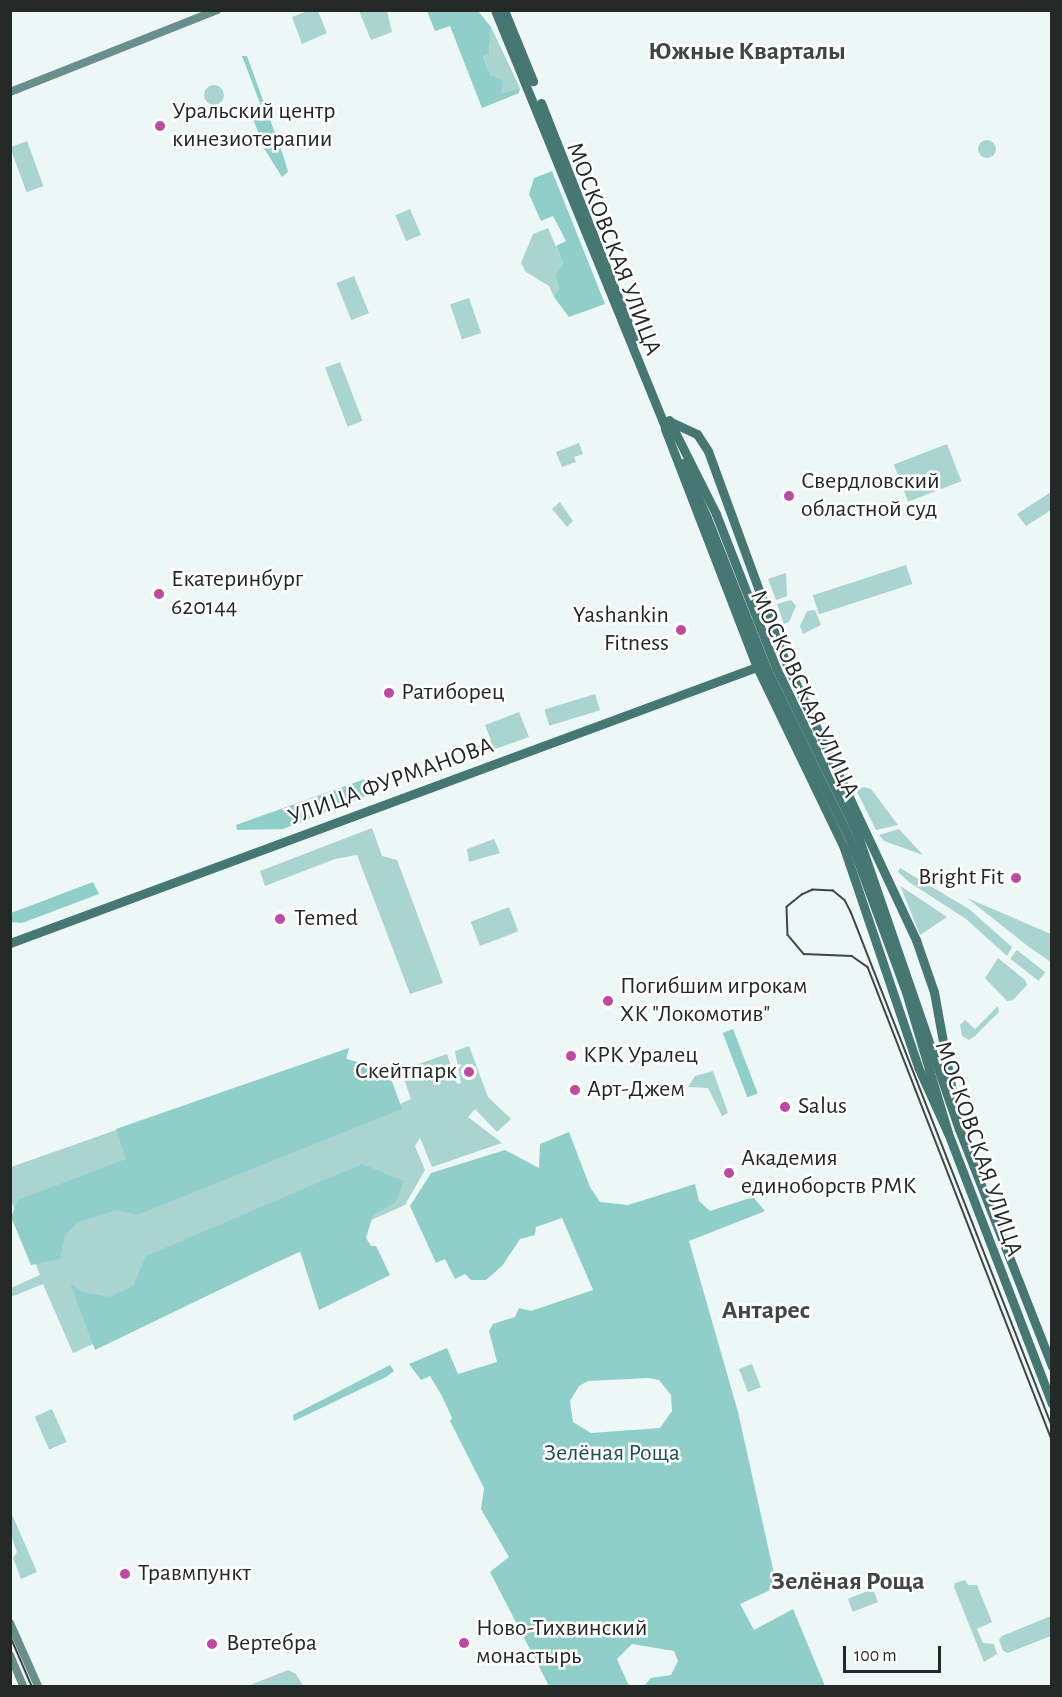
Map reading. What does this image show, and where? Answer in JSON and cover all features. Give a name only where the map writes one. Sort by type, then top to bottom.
[{"type":"main road","points":[[10,92],[217,10]]},
{"type":"main road","name":"МОСКОВСКАЯ УЛИЦА","points":[[495,10],[667,425],[711,516],[776,668],[857,833],[959,1129],[1052,1366]]},
{"type":"main road","name":"МОСКОВСКАЯ УЛИЦА","points":[[504,10],[667,425]]},
{"type":"main road","points":[[667,425],[757,667],[848,860],[892,997],[939,1120],[948,1133]]},
{"type":"main road","name":"МОСКОВСКАЯ УЛИЦА","points":[[667,425],[697,434],[704,442],[783,656],[871,839],[928,973],[959,1129]]},
{"type":"main road","name":"МОСКОВСКАЯ УЛИЦА","points":[[711,516],[768,672],[856,856],[906,992],[948,1133],[1052,1404]]},
{"type":"main road","name":"УЛИЦА ФУРМАНОВА","points":[[10,943],[783,656]]},
{"type":"main road","points":[[10,1623],[38,1686]]},
{"type":"main road","points":[[10,1655],[23,1686]]},
{"type":"shaded area","points":[[310,10],[318,11],[327,33],[302,44],[292,17]]},
{"type":"shaded area","points":[[359,11],[387,11],[392,32],[371,40]]},
{"type":"shaded area","points":[[491,27],[520,88],[501,93],[490,75],[483,57],[489,54]]},
{"type":"shaded area","points":[[214,85],[221,88],[224,95],[221,102],[214,105],[207,102],[204,95],[207,88]]},
{"type":"shaded area","points":[[987,140],[993,143],[996,149],[993,155],[987,158],[981,155],[978,149],[981,143]]},
{"type":"shaded area","points":[[27,141],[43,186],[27,192],[10,147]]},
{"type":"shaded area","points":[[410,209],[421,235],[406,241],[395,215]]},
{"type":"shaded area","points":[[548,228],[563,263],[555,275],[559,289],[554,297],[549,286],[526,272],[521,263],[533,234]]},
{"type":"shaded area","points":[[354,276],[369,313],[351,320],[336,283]]},
{"type":"shaded area","points":[[469,298],[481,333],[462,339],[450,305]]},
{"type":"shaded area","points":[[340,362],[363,421],[348,427],[325,368]]},
{"type":"shaded area","points":[[579,443],[583,454],[574,457],[576,462],[562,467],[556,452]]},
{"type":"shaded area","points":[[947,444],[961,481],[908,502],[894,464]]},
{"type":"shaded area","points":[[1051,492],[1051,510],[1026,526],[1017,514]]},
{"type":"shaded area","points":[[560,502],[573,521],[567,527],[552,509]]},
{"type":"shaded area","points":[[906,565],[912,584],[819,614],[813,595]]},
{"type":"shaded area","points":[[786,573],[787,596],[776,600],[768,579]]},
{"type":"shaded area","points":[[791,600],[796,606],[789,622],[784,624],[777,604]]},
{"type":"shaded area","points":[[815,610],[821,625],[803,634],[800,626],[807,611]]},
{"type":"shaded area","points":[[595,694],[600,710],[549,726],[544,709]]},
{"type":"shaded area","points":[[519,712],[529,737],[481,754],[478,746],[491,741],[485,725]]},
{"type":"shaded area","points":[[864,787],[871,789],[898,825],[876,830],[856,790]]},
{"type":"shaded area","points":[[372,828],[382,856],[397,860],[443,983],[410,994],[357,855],[335,859],[265,886],[260,871]]},
{"type":"shaded area","points":[[899,829],[923,855],[884,841],[879,835]]},
{"type":"shaded area","points":[[494,839],[500,853],[469,862],[467,849]]},
{"type":"shaded area","points":[[900,868],[969,909],[1012,947],[1007,956],[966,919],[909,882],[898,872]]},
{"type":"shaded area","points":[[900,886],[947,917],[920,935]]},
{"type":"shaded area","points":[[967,898],[1051,934],[1051,962],[1029,947]]},
{"type":"shaded area","points":[[509,907],[518,931],[480,946],[471,922]]},
{"type":"shaded area","points":[[1017,950],[1045,972],[1039,981],[1010,959]]},
{"type":"shaded area","points":[[998,958],[1025,980],[1027,985],[1013,1000],[1007,1001],[985,978]]},
{"type":"shaded area","points":[[998,1006],[999,1012],[975,1036],[969,1040],[962,1036],[960,1025],[965,1020],[975,1029]]},
{"type":"shaded area","points":[[469,1046],[488,1097],[511,1119],[497,1132],[475,1109],[468,1117],[502,1143],[432,1167],[420,1138],[415,1146],[425,1170],[405,1205],[73,1353],[43,1284],[11,1297],[11,1288],[40,1275],[11,1200],[11,1167],[349,1048],[346,1059],[388,1071],[400,1104],[411,1099],[401,1070],[447,1054],[457,1084],[461,1083],[455,1051]]},
{"type":"shaded area","points":[[713,1071],[728,1113],[722,1116],[708,1088],[688,1087],[695,1076]]},
{"type":"shaded area","points":[[752,1364],[761,1387],[748,1392],[739,1369]]},
{"type":"shaded area","points":[[52,1409],[67,1442],[49,1450],[35,1417]]},
{"type":"shaded area","points":[[11,1512],[37,1572],[21,1579],[13,1558],[17,1552],[12,1538]]},
{"type":"shaded area","points":[[965,1580],[968,1585],[977,1585],[992,1622],[977,1629],[983,1643],[994,1644],[997,1654],[984,1662],[954,1587],[955,1583]]},
{"type":"shaded area","points":[[873,1589],[878,1602],[853,1612],[848,1599]]},
{"type":"shaded area","points":[[1051,1616],[1051,1636],[1008,1653],[1003,1651],[999,1640],[1002,1636]]},
{"type":"shaded area","points":[[288,1670],[296,1674],[303,1686],[248,1686]]},
{"type":"green space","points":[[427,11],[478,11],[491,27],[489,54],[483,57],[490,75],[503,81],[501,93],[520,88],[519,93],[482,108],[450,26],[435,31]]},
{"type":"green space","points":[[242,56],[247,56],[284,158],[288,172],[282,177],[265,150],[252,116],[261,106]]},
{"type":"green space","points":[[552,171],[605,304],[569,317],[554,297],[559,289],[555,275],[563,263],[556,246],[566,241],[553,216],[541,221],[529,194],[534,178]]},
{"type":"green space","points":[[365,779],[371,782],[375,792],[283,829],[237,830],[236,825]]},
{"type":"green space","points":[[93,882],[99,894],[22,923],[11,922],[11,913]]},
{"type":"green space","points":[[733,1029],[758,1093],[747,1097],[723,1033]]},
{"type":"green space","points":[[349,1048],[346,1059],[388,1071],[402,1109],[137,1215],[117,1210],[78,1222],[65,1235],[60,1259],[31,1265],[11,1217],[18,1200],[126,1159],[116,1129]]},
{"type":"green space","name":"Зелёная Роща","points":[[569,1132],[590,1187],[600,1202],[628,1205],[695,1184],[699,1201],[710,1211],[753,1197],[765,1211],[689,1241],[738,1412],[777,1587],[740,1604],[754,1630],[793,1609],[825,1686],[644,1686],[651,1678],[671,1675],[678,1661],[674,1651],[632,1644],[617,1659],[629,1686],[549,1686],[490,1572],[509,1557],[481,1509],[484,1488],[450,1421],[452,1418],[442,1396],[430,1376],[421,1380],[409,1364],[447,1348],[458,1374],[497,1362],[489,1331],[493,1324],[515,1317],[519,1308],[531,1311],[593,1290],[562,1218],[536,1227],[535,1235],[520,1239],[502,1266],[486,1280],[471,1280],[465,1274],[455,1279],[445,1259],[436,1263],[410,1206],[431,1173],[505,1150],[539,1168],[540,1144]],"holes":[[[649,1378],[659,1380],[671,1395],[672,1411],[660,1428],[591,1433],[573,1422],[570,1401],[579,1386],[588,1381]]]},
{"type":"green space","points":[[362,1164],[404,1181],[396,1202],[373,1215],[366,1238],[371,1246],[376,1246],[390,1275],[319,1310],[300,1251],[95,1350],[70,1283],[82,1292],[110,1297],[133,1286],[146,1256]]},
{"type":"green space","points":[[390,1365],[394,1371],[386,1377],[294,1421],[293,1415]]},
{"type":"tram line","points":[[1052,1427],[851,913],[845,901],[833,891],[813,890],[802,895],[787,907],[788,935],[804,954],[852,956],[868,967],[1052,1440]]},
{"type":"tram line","points":[[10,1635],[32,1686]]},
{"type":"place","name":"Уральский центр кинезиотерапии","points":[[160,126]]},
{"type":"place","name":"Свердловский областной суд","points":[[789,496]]},
{"type":"place","name":"Екатеринбург 620144","points":[[159,594]]},
{"type":"place","name":"Yashankin Fitness","points":[[681,630]]},
{"type":"place","name":"Ратиборец","points":[[389,693]]},
{"type":"place","name":"Bright Fit","points":[[1016,878]]},
{"type":"place","name":"Temed","points":[[280,919]]},
{"type":"place","name":"Погибшим игрокам ХК \"Локомотив\"","points":[[608,1001]]},
{"type":"place","name":"КРК Уралец","points":[[571,1056]]},
{"type":"place","name":"Скейтпарк","points":[[469,1072]]},
{"type":"place","name":"Арт-Джем","points":[[575,1090]]},
{"type":"place","name":"Salus","points":[[785,1107]]},
{"type":"place","name":"Академия единоборств РМК","points":[[729,1173]]},
{"type":"place","name":"Травмпункт","points":[[125,1574]]},
{"type":"place","name":"Ново-Тихвинский монастырь","points":[[464,1643]]},
{"type":"place","name":"Вертебра","points":[[212,1644]]},
{"type":"district","name":"Южные Кварталы","points":[[747,52]]},
{"type":"district","name":"Антарес","points":[[766,1311]]},
{"type":"district","name":"Зелёная Роща","points":[[848,1582]]}]
